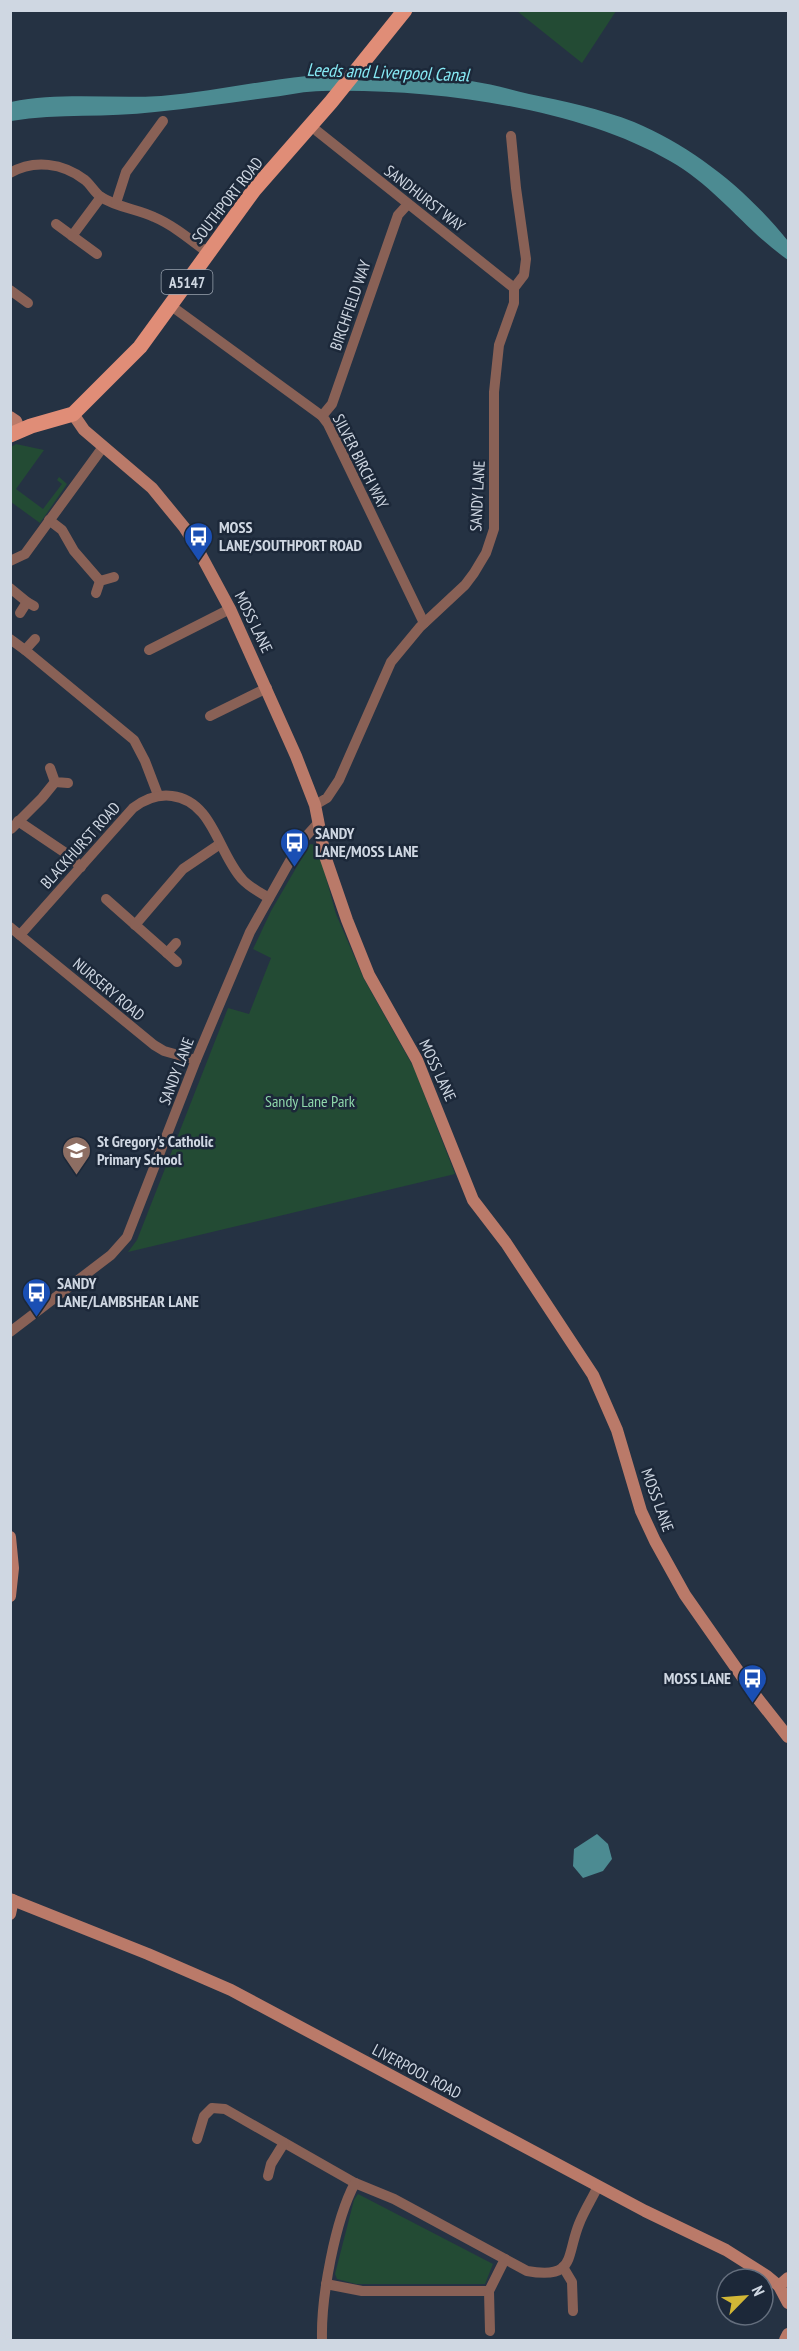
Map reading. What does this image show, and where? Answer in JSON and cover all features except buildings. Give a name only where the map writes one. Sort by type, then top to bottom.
[{"type":"main road","name":"SOUTHPORT ROAD","points":[[16,433],[73,414],[140,347],[254,189],[331,102],[405,10]]},
{"type":"street","points":[[116,203],[126,172],[150,129],[163,121]]},
{"type":"street","name":"SANDHURST WAY","points":[[317,131],[514,288]]},
{"type":"street","name":"SANDY LANE","points":[[315,805],[327,798],[339,780],[391,662],[424,623],[465,585],[486,553],[494,530],[494,392],[500,345],[514,303],[514,288],[524,275],[525,259],[512,136]]},
{"type":"street","points":[[10,173],[25,166],[38,164],[73,172],[101,197],[155,217],[208,253]]},
{"type":"street","points":[[72,236],[101,197]]},
{"type":"street","name":"BIRCHFIELD WAY","points":[[322,416],[332,404],[398,215],[408,204]]},
{"type":"street","points":[[56,224],[97,254]]},
{"type":"street","points":[[13,297],[28,303]]},
{"type":"street","name":"SILVER BIRCH WAY","points":[[170,305],[322,416],[328,424],[424,623]]},
{"type":"street","name":"MOSS LANE","points":[[73,414],[80,427],[139,474],[164,500],[195,544],[230,609],[267,688],[315,805],[332,878],[351,931],[369,975],[417,1060],[473,1200],[506,1243],[593,1375],[607,1401],[621,1439],[641,1510],[654,1541],[685,1595],[748,1686],[789,1737]]},
{"type":"street","points":[[10,417],[16,421],[16,433]]},
{"type":"street","points":[[10,561],[24,554],[103,447]]},
{"type":"street","points":[[49,520],[62,530],[74,551],[100,581]]},
{"type":"street","points":[[100,581],[114,577]]},
{"type":"street","points":[[96,593],[100,581]]},
{"type":"street","points":[[10,588],[30,604],[20,613]]},
{"type":"street","points":[[149,650],[230,609]]},
{"type":"street","points":[[10,639],[134,740],[158,795],[174,796],[192,802],[206,818],[242,879],[269,898]]},
{"type":"street","points":[[25,650],[35,639]]},
{"type":"street","points":[[210,716],[267,688]]},
{"type":"street","points":[[50,768],[55,782]]},
{"type":"street","points":[[55,782],[68,783]]},
{"type":"street","points":[[55,782],[14,825],[67,854],[81,867]]},
{"type":"street","name":"BLACKHURST ROAD","points":[[20,935],[133,808],[158,795]]},
{"type":"street","name":"SANDY LANE","points":[[10,1332],[111,1255],[128,1237],[196,1060],[250,932],[300,843],[319,822]]},
{"type":"street","points":[[135,925],[183,869],[220,844]]},
{"type":"street","points":[[106,899],[177,962]]},
{"type":"street","name":"NURSERY ROAD","points":[[10,927],[154,1045],[164,1051],[196,1060]]},
{"type":"street","points":[[167,953],[176,943]]},
{"type":"street","points":[[10,1537],[13,1562],[10,1596]]},
{"type":"street","points":[[10,1914],[12,1899]]},
{"type":"street","name":"LIVERPOOL ROAD","points":[[12,1899],[231,1990],[598,2186],[726,2250],[767,2276],[784,2282],[789,2303]]},
{"type":"street","points":[[197,2139],[204,2116],[212,2108],[225,2109],[355,2183],[394,2199],[527,2271],[542,2274],[563,2267],[572,2255],[578,2225],[598,2186]]},
{"type":"street","points":[[268,2176],[271,2164],[284,2143]]},
{"type":"street","points":[[322,2339],[321,2312],[326,2284],[345,2201],[355,2183]]},
{"type":"street","points":[[490,2331],[489,2291],[505,2259]]},
{"type":"street","points":[[563,2267],[572,2282],[573,2311]]},
{"type":"street","points":[[326,2284],[362,2291],[489,2291]]},
{"type":"street","points":[[785,2340],[789,2334]]},
{"type":"green space","points":[[517,11],[616,11],[582,63]]},
{"type":"green space","points":[[16,444],[44,450],[16,489],[43,509],[62,484],[57,480],[59,477],[67,484],[40,523],[11,502],[11,447]]},
{"type":"green space","name":"Sandy Lane Park","points":[[310,844],[317,845],[336,914],[364,979],[414,1068],[455,1174],[128,1252],[137,1240],[228,1008],[249,1014],[271,958],[253,949],[271,911]]},
{"type":"green space","points":[[358,2194],[493,2264],[485,2284],[356,2284],[337,2279],[335,2274],[354,2200]]},
{"type":"shaded area","name":"Leeds and Liverpool Canal","points":[[307,76],[367,81],[380,77],[460,79],[582,106],[634,122],[699,157],[738,188],[788,241],[788,260],[758,236],[702,183],[670,161],[633,142],[592,127],[547,114],[502,105],[409,93],[316,91],[137,114],[47,117],[11,121],[11,102],[29,99],[67,96],[161,96]]},
{"type":"shaded area","points":[[597,1834],[608,1844],[612,1859],[603,1871],[583,1878],[573,1866],[574,1849]]},
{"type":"place","name":"MOSS LANE/SOUTHPORT ROAD","points":[[198,562]]},
{"type":"place","name":"SANDY LANE/MOSS LANE","points":[[294,868]]},
{"type":"place","name":"St Gregory's Catholic Primary School","points":[[76,1176]]},
{"type":"place","name":"SANDY LANE/LAMBSHEAR LANE","points":[[36,1318]]},
{"type":"place","name":"MOSS LANE","points":[[752,1704]]}]
